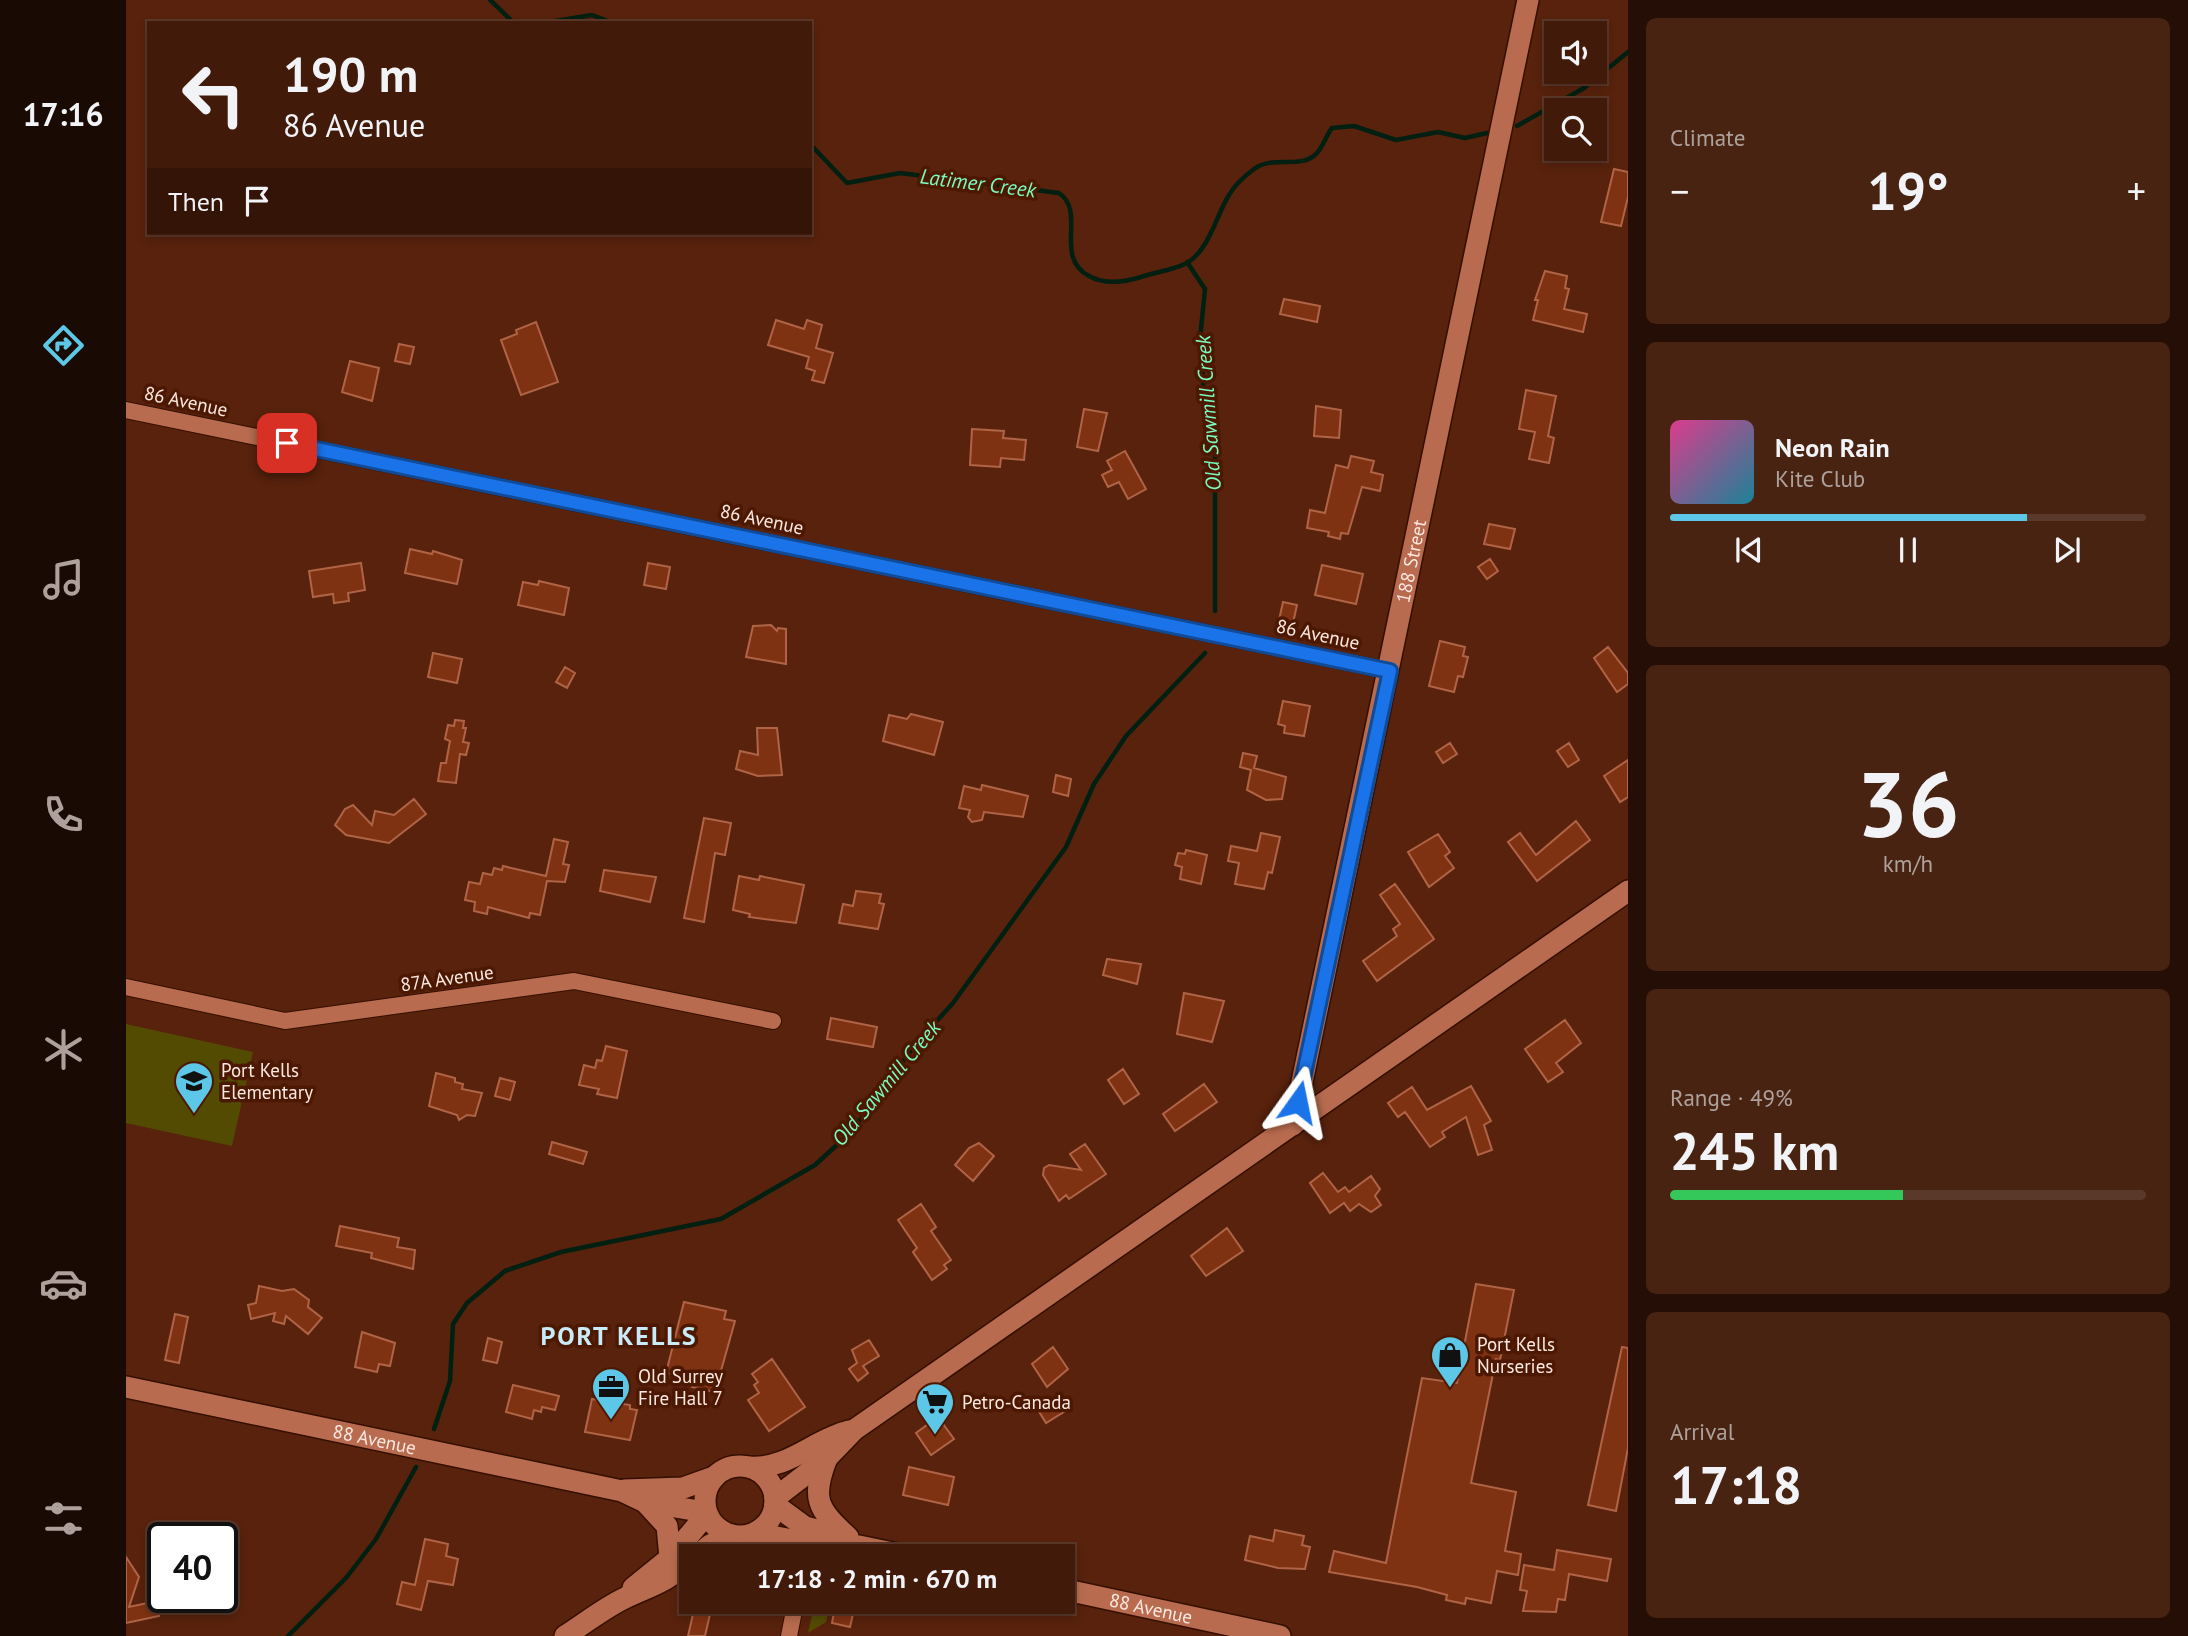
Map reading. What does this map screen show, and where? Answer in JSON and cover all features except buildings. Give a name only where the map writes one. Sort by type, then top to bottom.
[{"type":"main road","name":"188 Street","points":[[1293,1125],[1390,671],[1528,0]]},
{"type":"main road","points":[[755,1533],[769,1521],[775,1501],[827,1458],[854,1430],[1628,891]]},
{"type":"main road","name":"88 Avenue","points":[[126,1387],[622,1491],[628,1497],[645,1502],[705,1513]]},
{"type":"main road","points":[[626,1598],[636,1584],[670,1558],[705,1513],[706,1491],[714,1477],[730,1467],[766,1468],[781,1463],[836,1434],[854,1430]]},
{"type":"main road","points":[[827,1458],[818,1479],[817,1496],[827,1518],[854,1542]]},
{"type":"main road","points":[[749,1466],[767,1478],[775,1501],[805,1527],[862,1544]]},
{"type":"main road","name":"88 Avenue","points":[[622,1491],[629,1488],[683,1488],[714,1477]]},
{"type":"main road","points":[[645,1502],[667,1527],[670,1558]]},
{"type":"main road","points":[[705,1513],[714,1525],[732,1535]]},
{"type":"main road","points":[[717,1544],[732,1535],[755,1533],[790,1544]]},
{"type":"main road","points":[[565,1636],[626,1598],[644,1592],[679,1571]]},
{"type":"main road","name":"88 Avenue","points":[[1075,1592],[1280,1636]]},
{"type":"street","name":"86 Avenue","points":[[126,410],[1390,671]]},
{"type":"street","name":"87A Avenue","points":[[126,987],[285,1021],[574,981],[773,1021]]},
{"type":"street","points":[[789,1636],[793,1614]]},
{"type":"shaded area","points":[[126,1024],[253,1052],[232,1146],[126,1123]]},
{"type":"shaded area","points":[[812,1614],[828,1614],[826,1622],[808,1633]]},
{"type":"waterway","name":"Latimer Creek","points":[[490,0],[512,21]]},
{"type":"waterway","name":"Latimer Creek","points":[[555,21],[592,15],[608,21]]},
{"type":"waterway","name":"Latimer Creek","points":[[1517,126],[1584,88],[1628,52]]},
{"type":"waterway","name":"Latimer Creek","points":[[812,146],[847,183],[900,173],[1059,193],[1067,201],[1070,211],[1071,246],[1073,258],[1079,268],[1095,279],[1115,282],[1135,279],[1187,263],[1201,250],[1224,203],[1244,177],[1261,165],[1309,159],[1318,152],[1332,128],[1354,126],[1396,140],[1438,132],[1465,138],[1487,133]]},
{"type":"waterway","name":"Old Sawmill Creek","points":[[1187,262],[1205,289],[1200,339],[1204,394],[1215,450],[1215,611]]},
{"type":"waterway","name":"Old Sawmill Creek","points":[[434,1429],[450,1381],[453,1324],[467,1303],[505,1271],[561,1252],[721,1219],[815,1165],[851,1132],[915,1045],[953,1003],[1066,847],[1094,784],[1126,736],[1205,653]]},
{"type":"waterway","name":"Old Sawmill Creek","points":[[288,1636],[346,1578],[376,1539],[416,1467]]},
{"type":"place","name":"Port Kells Elementary","points":[[194,1115]]},
{"type":"place","name":"Port Kells Nurseries","points":[[1450,1389]]},
{"type":"place","name":"Old Surrey Fire Hall 7","points":[[611,1421]]},
{"type":"place","name":"Petro-Canada","points":[[935,1436]]},
{"type":"district","name":"PORT KELLS","points":[[619,1335]]},
{"type":"route","points":[[287,443],[1390,671],[1298,1102]]}]
